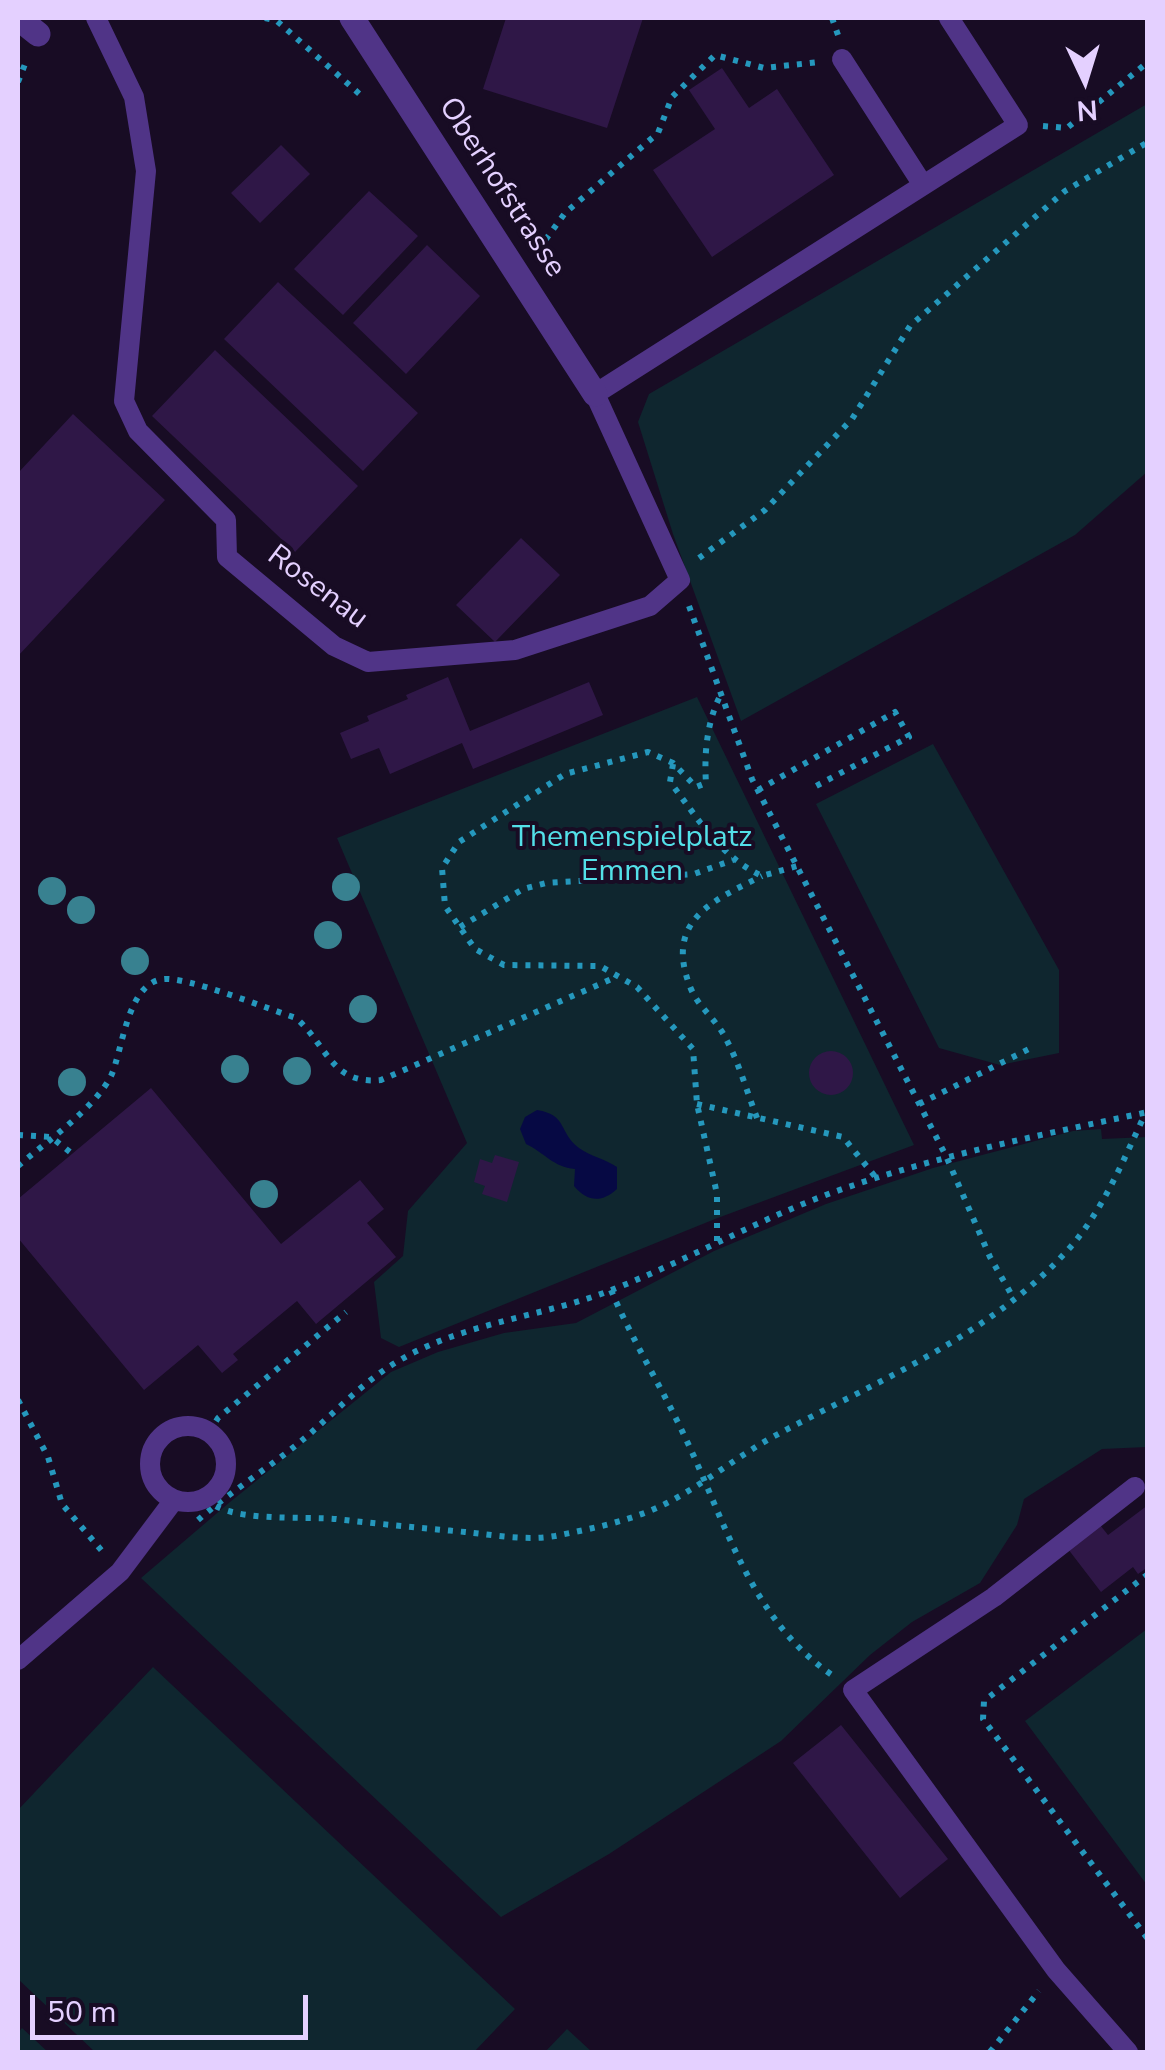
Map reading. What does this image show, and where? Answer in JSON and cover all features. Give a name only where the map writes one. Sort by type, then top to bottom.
[{"type":"street","name":"Oberhofstrasse","points":[[352,18],[596,394]]},
{"type":"lane","name":"Rosenau","points":[[96,18],[134,97],[146,172],[124,401],[138,430],[226,520],[228,557],[334,646],[368,662],[515,650],[650,606],[680,580]]},
{"type":"lane","points":[[680,580],[596,394],[1018,125],[949,18]]},
{"type":"lane","points":[[842,59],[923,185]]},
{"type":"lane","points":[[187,1426],[209,1432],[219,1441],[227,1464],[220,1486],[210,1502],[174,1500],[154,1483],[150,1457],[155,1445],[174,1428],[187,1426]]},
{"type":"lane","points":[[1128,2052],[1056,1970],[854,1690],[994,1597],[1135,1487]]},
{"type":"lane","points":[[18,1660],[120,1572],[174,1500]]},
{"type":"path","points":[[266,18],[278,21],[369,103]]},
{"type":"path","points":[[516,272],[565,213],[658,133],[672,97],[715,55],[764,68],[842,59],[837,25],[832,18]]},
{"type":"path","points":[[1018,125],[1066,128],[1148,62]]},
{"type":"path","points":[[1014,1299],[990,1257],[946,1156],[758,790],[680,580],[692,563],[764,510],[852,419],[910,326],[1066,191],[1148,142]]},
{"type":"path","points":[[717,1241],[717,1194],[697,1104],[693,1048],[637,987],[600,966],[504,965],[474,949],[444,906],[442,868],[460,842],[564,774],[648,752],[673,763],[696,787],[706,783],[705,760],[713,710],[721,694]]},
{"type":"path","points":[[758,790],[895,712],[909,737],[816,786]]},
{"type":"path","points":[[673,763],[670,782],[733,860],[762,876]]},
{"type":"path","points":[[460,927],[523,888],[546,882],[694,874],[733,860]]},
{"type":"path","points":[[757,1118],[725,1036],[690,987],[684,956],[687,932],[696,914],[718,898],[762,876],[796,866]]},
{"type":"path","points":[[18,1166],[97,1094],[111,1076],[138,996],[150,984],[164,979],[296,1018],[309,1029],[338,1070],[350,1079],[365,1082],[381,1080],[617,976]]},
{"type":"path","points":[[919,1104],[1029,1049]]},
{"type":"path","points":[[697,1104],[844,1137],[877,1178]]},
{"type":"path","points":[[186,1530],[210,1502],[300,1442],[398,1360],[430,1345],[611,1290],[779,1214],[877,1178],[946,1156],[1146,1112]]},
{"type":"path","points":[[210,1502],[232,1513],[509,1536],[550,1537],[628,1520],[671,1500],[774,1436],[923,1358],[1014,1299],[1069,1249],[1110,1189],[1146,1112]]},
{"type":"path","points":[[18,1135],[51,1138],[70,1152]]},
{"type":"path","points":[[611,1290],[630,1336],[683,1433],[743,1571],[806,1657],[854,1690]]},
{"type":"path","points":[[209,1432],[218,1418],[346,1312]]},
{"type":"path","points":[[18,1400],[48,1457],[62,1504],[120,1572]]},
{"type":"path","points":[[1148,1574],[984,1701],[983,1719],[1148,1939]]},
{"type":"path","points":[[990,2052],[1056,1970]]},
{"type":"green space","points":[[1147,104],[1147,472],[1075,535],[741,721],[673,534],[638,422],[649,394]]},
{"type":"green space","name":"Themenspielplatz Emmen","points":[[697,697],[914,1145],[715,1219],[399,1347],[381,1338],[374,1282],[403,1256],[408,1211],[467,1143],[337,838]]},
{"type":"green space","points":[[933,744],[1059,970],[1059,1053],[1000,1065],[939,1048],[816,804]]},
{"type":"green space","points":[[1101,1129],[1102,1139],[1147,1137],[1147,1447],[1102,1449],[1024,1499],[1017,1525],[980,1583],[912,1622],[870,1655],[781,1741],[609,1854],[501,1917],[141,1578],[391,1372],[438,1352],[504,1333],[576,1323],[714,1251],[826,1204],[933,1168],[1073,1131]]},
{"type":"green space","points":[[1147,1629],[1147,1885],[1025,1721]]},
{"type":"green space","points":[[153,1667],[515,2009],[474,2052],[95,2052],[18,1979],[18,1810]]},
{"type":"green space","points":[[22,2028],[48,2052],[18,2052],[18,2033]]},
{"type":"green space","points":[[567,2029],[592,2052],[545,2052]]},
{"type":"shaded area","points":[[537,1110],[554,1116],[579,1148],[617,1167],[617,1189],[600,1198],[589,1198],[574,1186],[575,1169],[555,1163],[526,1144],[520,1129],[525,1117]]},
{"type":"building","points":[[506,18],[643,18],[607,128],[483,89]]},
{"type":"building","points":[[722,68],[749,108],[777,89],[834,175],[712,257],[653,170],[715,129],[689,90]]},
{"type":"building","points":[[281,145],[310,174],[260,223],[231,193]]},
{"type":"building","points":[[369,191],[418,236],[343,315],[294,269]]},
{"type":"building","points":[[427,245],[480,296],[406,374],[353,323]]},
{"type":"building","points":[[278,282],[418,413],[363,471],[224,339]]},
{"type":"building","points":[[215,350],[358,486],[295,552],[152,416]]},
{"type":"building","points":[[73,414],[165,500],[18,656],[18,473]]},
{"type":"building","points":[[521,538],[560,575],[495,642],[456,605]]},
{"type":"building","points":[[448,677],[470,731],[589,682],[603,715],[473,769],[462,743],[390,774],[379,748],[351,759],[340,733],[369,721],[367,716],[408,699],[406,695]]},
{"type":"building","points":[[831,1051],[846,1058],[853,1073],[846,1088],[831,1095],[816,1088],[809,1073],[816,1058]]},
{"type":"building","points":[[151,1088],[281,1244],[360,1180],[384,1209],[367,1223],[396,1257],[316,1324],[297,1301],[233,1354],[238,1360],[222,1373],[198,1345],[144,1390],[18,1238],[18,1199]]},
{"type":"building","points":[[495,1155],[519,1162],[507,1202],[482,1194],[485,1186],[474,1182],[480,1159],[492,1163]]},
{"type":"building","points":[[1148,1505],[1148,1567],[1138,1574],[1133,1567],[1101,1592],[1068,1549],[1100,1525],[1108,1535]]},
{"type":"building","points":[[841,1725],[948,1859],[900,1898],[793,1763]]}]
